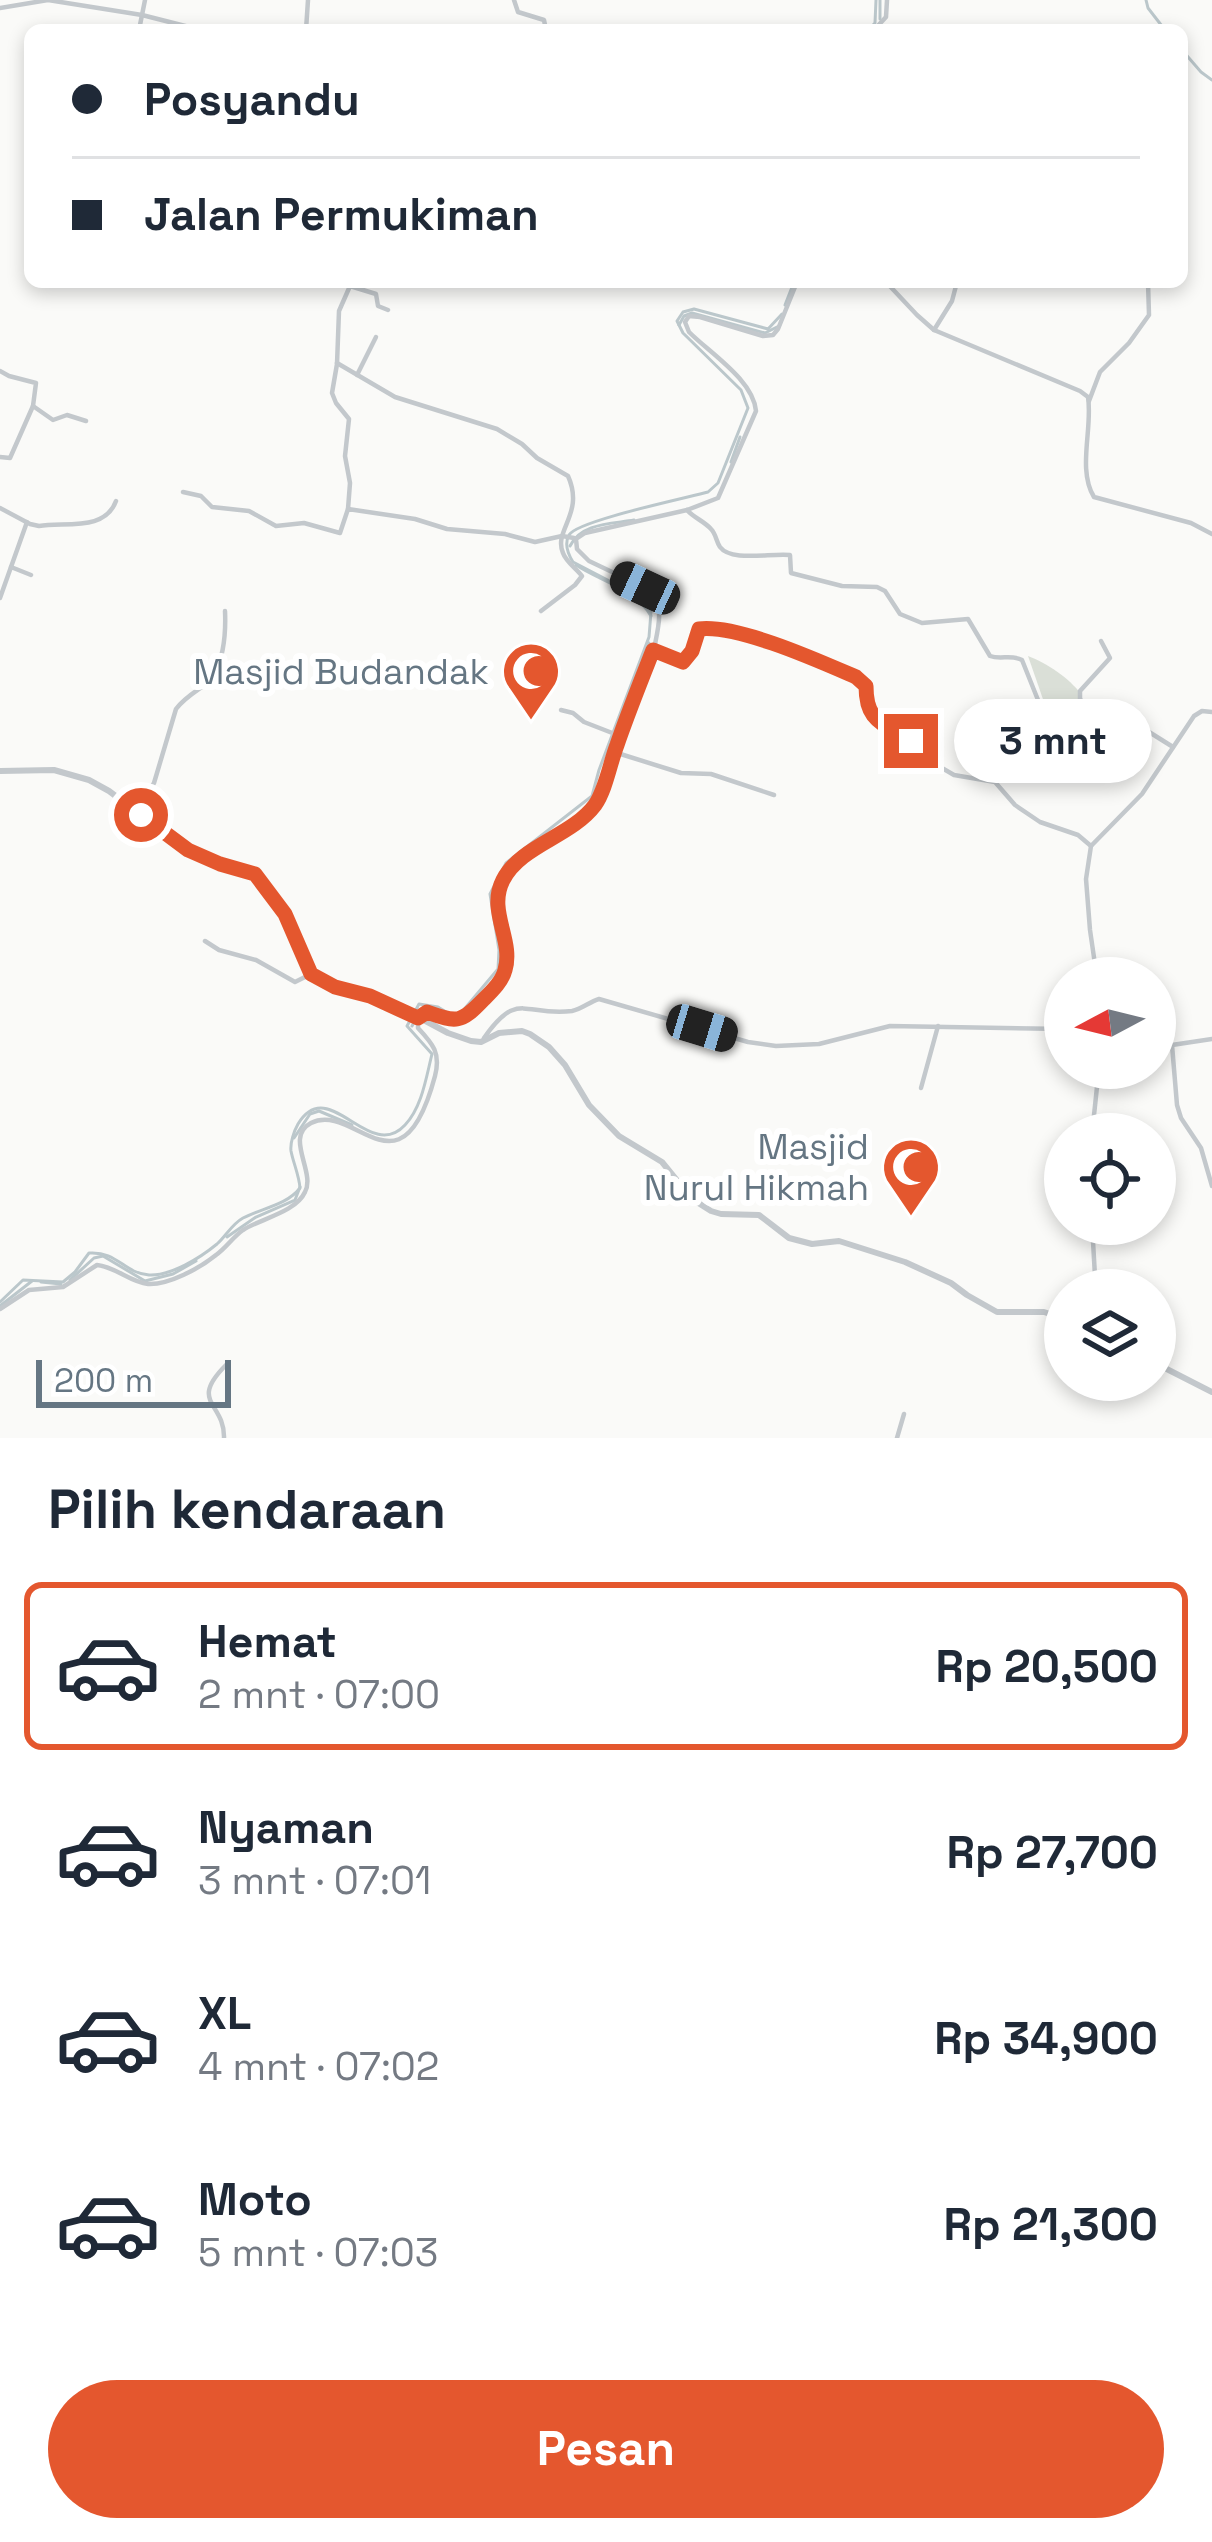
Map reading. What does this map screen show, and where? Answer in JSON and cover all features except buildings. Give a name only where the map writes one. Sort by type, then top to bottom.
[{"type":"street","points":[[0,8],[48,0],[177,24]]},
{"type":"street","points":[[140,24],[145,0]]},
{"type":"street","points":[[514,0],[518,12],[544,24]]},
{"type":"street","points":[[183,492],[201,496],[212,507],[249,512],[276,526],[304,523],[340,533],[349,509],[345,456],[349,419],[332,392],[339,311],[347,288]]},
{"type":"street","points":[[366,288],[388,310]]},
{"type":"street","points":[[349,509],[535,542],[575,538],[718,498],[756,411],[754,396],[689,332],[686,320],[700,317],[772,335],[794,288]]},
{"type":"street","points":[[891,288],[934,329],[1080,391],[1089,401]]},
{"type":"street","points":[[934,329],[955,288]]},
{"type":"street","points":[[1148,288],[1149,315],[1130,343],[1100,372],[1089,401],[1090,494],[1212,534]]},
{"type":"street","points":[[357,375],[376,337]]},
{"type":"street","points":[[337,363],[395,397],[497,429],[568,476],[575,501],[563,554],[582,576],[541,611]]},
{"type":"street","points":[[0,371],[36,383],[33,406],[10,458],[0,457]]},
{"type":"street","points":[[33,406],[53,420],[68,415],[86,421]]},
{"type":"street","points":[[0,508],[39,526],[94,522],[108,515],[116,501]]},
{"type":"street","points":[[687,510],[710,528],[722,550],[735,556],[790,555],[790,573],[842,586],[877,587],[900,614],[922,623],[968,619],[990,656],[1022,660],[1047,711],[1064,714],[1109,707],[1172,747]]},
{"type":"street","points":[[0,598],[27,522]]},
{"type":"street","points":[[417,1017],[427,1012],[463,1018],[499,982],[507,949],[497,910],[504,878],[594,806],[614,752],[615,734],[653,650],[660,622],[652,592],[589,561],[577,549],[575,538]]},
{"type":"street","points":[[11,567],[31,575]]},
{"type":"street","points":[[136,811],[154,783],[176,709],[216,671],[225,611]]},
{"type":"street","points":[[653,650],[686,661],[698,630],[712,628],[754,638],[856,677],[866,686],[872,717],[911,741],[930,761],[954,775],[995,782],[1015,805],[1040,822],[1091,846]]},
{"type":"street","points":[[1088,709],[1079,693],[1110,658],[1101,640]]},
{"type":"street","points":[[561,710],[615,734]]},
{"type":"street","points":[[1094,957],[1086,879],[1091,846],[1142,794],[1198,712],[1212,712]]},
{"type":"street","points":[[614,752],[681,773],[711,774],[775,795]]},
{"type":"street","points":[[0,771],[54,770],[74,775],[109,790],[188,850],[255,874],[285,914],[311,974],[335,987],[403,1009],[458,1037],[481,1042],[499,1033],[522,1031],[549,1047],[589,1105],[619,1136],[662,1162],[692,1199],[711,1210],[759,1214],[790,1238],[812,1244],[839,1241],[905,1262],[951,1282],[998,1312],[1044,1312]]},
{"type":"street","points":[[205,940],[295,982],[311,974]]},
{"type":"street","points":[[481,1042],[503,1013],[514,1009],[571,1011],[599,999],[764,1046],[819,1044],[890,1026],[1044,1029]]},
{"type":"street","points":[[0,1309],[28,1290],[63,1287],[97,1265],[146,1284],[210,1260],[240,1232],[280,1213],[305,1192],[300,1138],[314,1122],[333,1122],[379,1140],[404,1136],[420,1118],[438,1060],[436,1049],[418,1028],[417,1017]]},
{"type":"street","points":[[921,1088],[938,1027]]},
{"type":"street","points":[[1176,1044],[1212,1039]]},
{"type":"street","points":[[1176,1089],[1177,1106],[1201,1148],[1212,1186]]},
{"type":"street","points":[[1201,1148],[1212,1146]]},
{"type":"street","points":[[224,1438],[224,1426],[208,1394],[226,1365]]},
{"type":"street","points":[[1176,1374],[1212,1392]]},
{"type":"street","points":[[897,1438],[904,1414]]},
{"type":"shaded area","points":[[1028,656],[1064,677],[1081,694],[1079,699],[1060,711],[1045,705]]},
{"type":"waterway","points":[[874,24],[876,0]]},
{"type":"waterway","points":[[880,0],[880,19]]},
{"type":"waterway","points":[[1146,0],[1160,24]]},
{"type":"waterway","points":[[1188,57],[1212,80]]},
{"type":"waterway","points":[[785,305],[792,288]]},
{"type":"waterway","points":[[0,1302],[23,1280],[63,1282],[89,1253],[107,1255],[149,1275],[167,1273],[194,1260],[239,1221],[300,1188],[291,1144],[298,1124],[310,1111],[336,1112],[377,1134],[391,1134],[411,1118],[432,1054],[407,1026],[419,1004],[451,1015],[461,1013],[498,969],[490,894],[506,863],[592,796],[649,637],[651,612],[644,599],[573,562],[567,549],[569,535],[610,517],[708,492],[718,483],[748,408],[741,390],[683,333],[677,321],[683,312],[694,309],[768,329],[782,314]]},
{"type":"waterway","points":[[679,325],[692,313],[765,333],[779,326]]},
{"type":"waterway","points":[[731,462],[740,437]]},
{"type":"waterway","points":[[570,546],[589,529],[634,520]]},
{"type":"waterway","points":[[576,565],[627,592],[651,616]]},
{"type":"waterway","points":[[555,833],[593,803],[649,643]]},
{"type":"waterway","points":[[473,1007],[490,988]]},
{"type":"waterway","points":[[412,1026],[421,1010],[431,1008],[444,1016]]},
{"type":"waterway","points":[[294,1138],[310,1114],[319,1111],[352,1125]]},
{"type":"waterway","points":[[227,1237],[256,1217],[295,1200],[300,1187]]},
{"type":"waterway","points":[[70,1280],[94,1258],[103,1256],[145,1281],[173,1274],[196,1261]]},
{"type":"waterway","points":[[0,1306],[32,1281]]},
{"type":"waterway","points":[[41,1282],[61,1284]]},
{"type":"place","name":"Masjid Budandak","points":[[531,722]]},
{"type":"place","name":"Masjid Nurul Hikmah","points":[[911,1218]]},
{"type":"route","points":[[141,815],[188,850],[255,874],[285,914],[311,974],[418,1018],[427,1012],[459,1020],[487,996],[505,970],[507,949],[497,910],[504,878],[598,800],[653,650],[683,662],[699,629],[754,638],[856,677],[866,686],[872,717],[911,741]]}]
